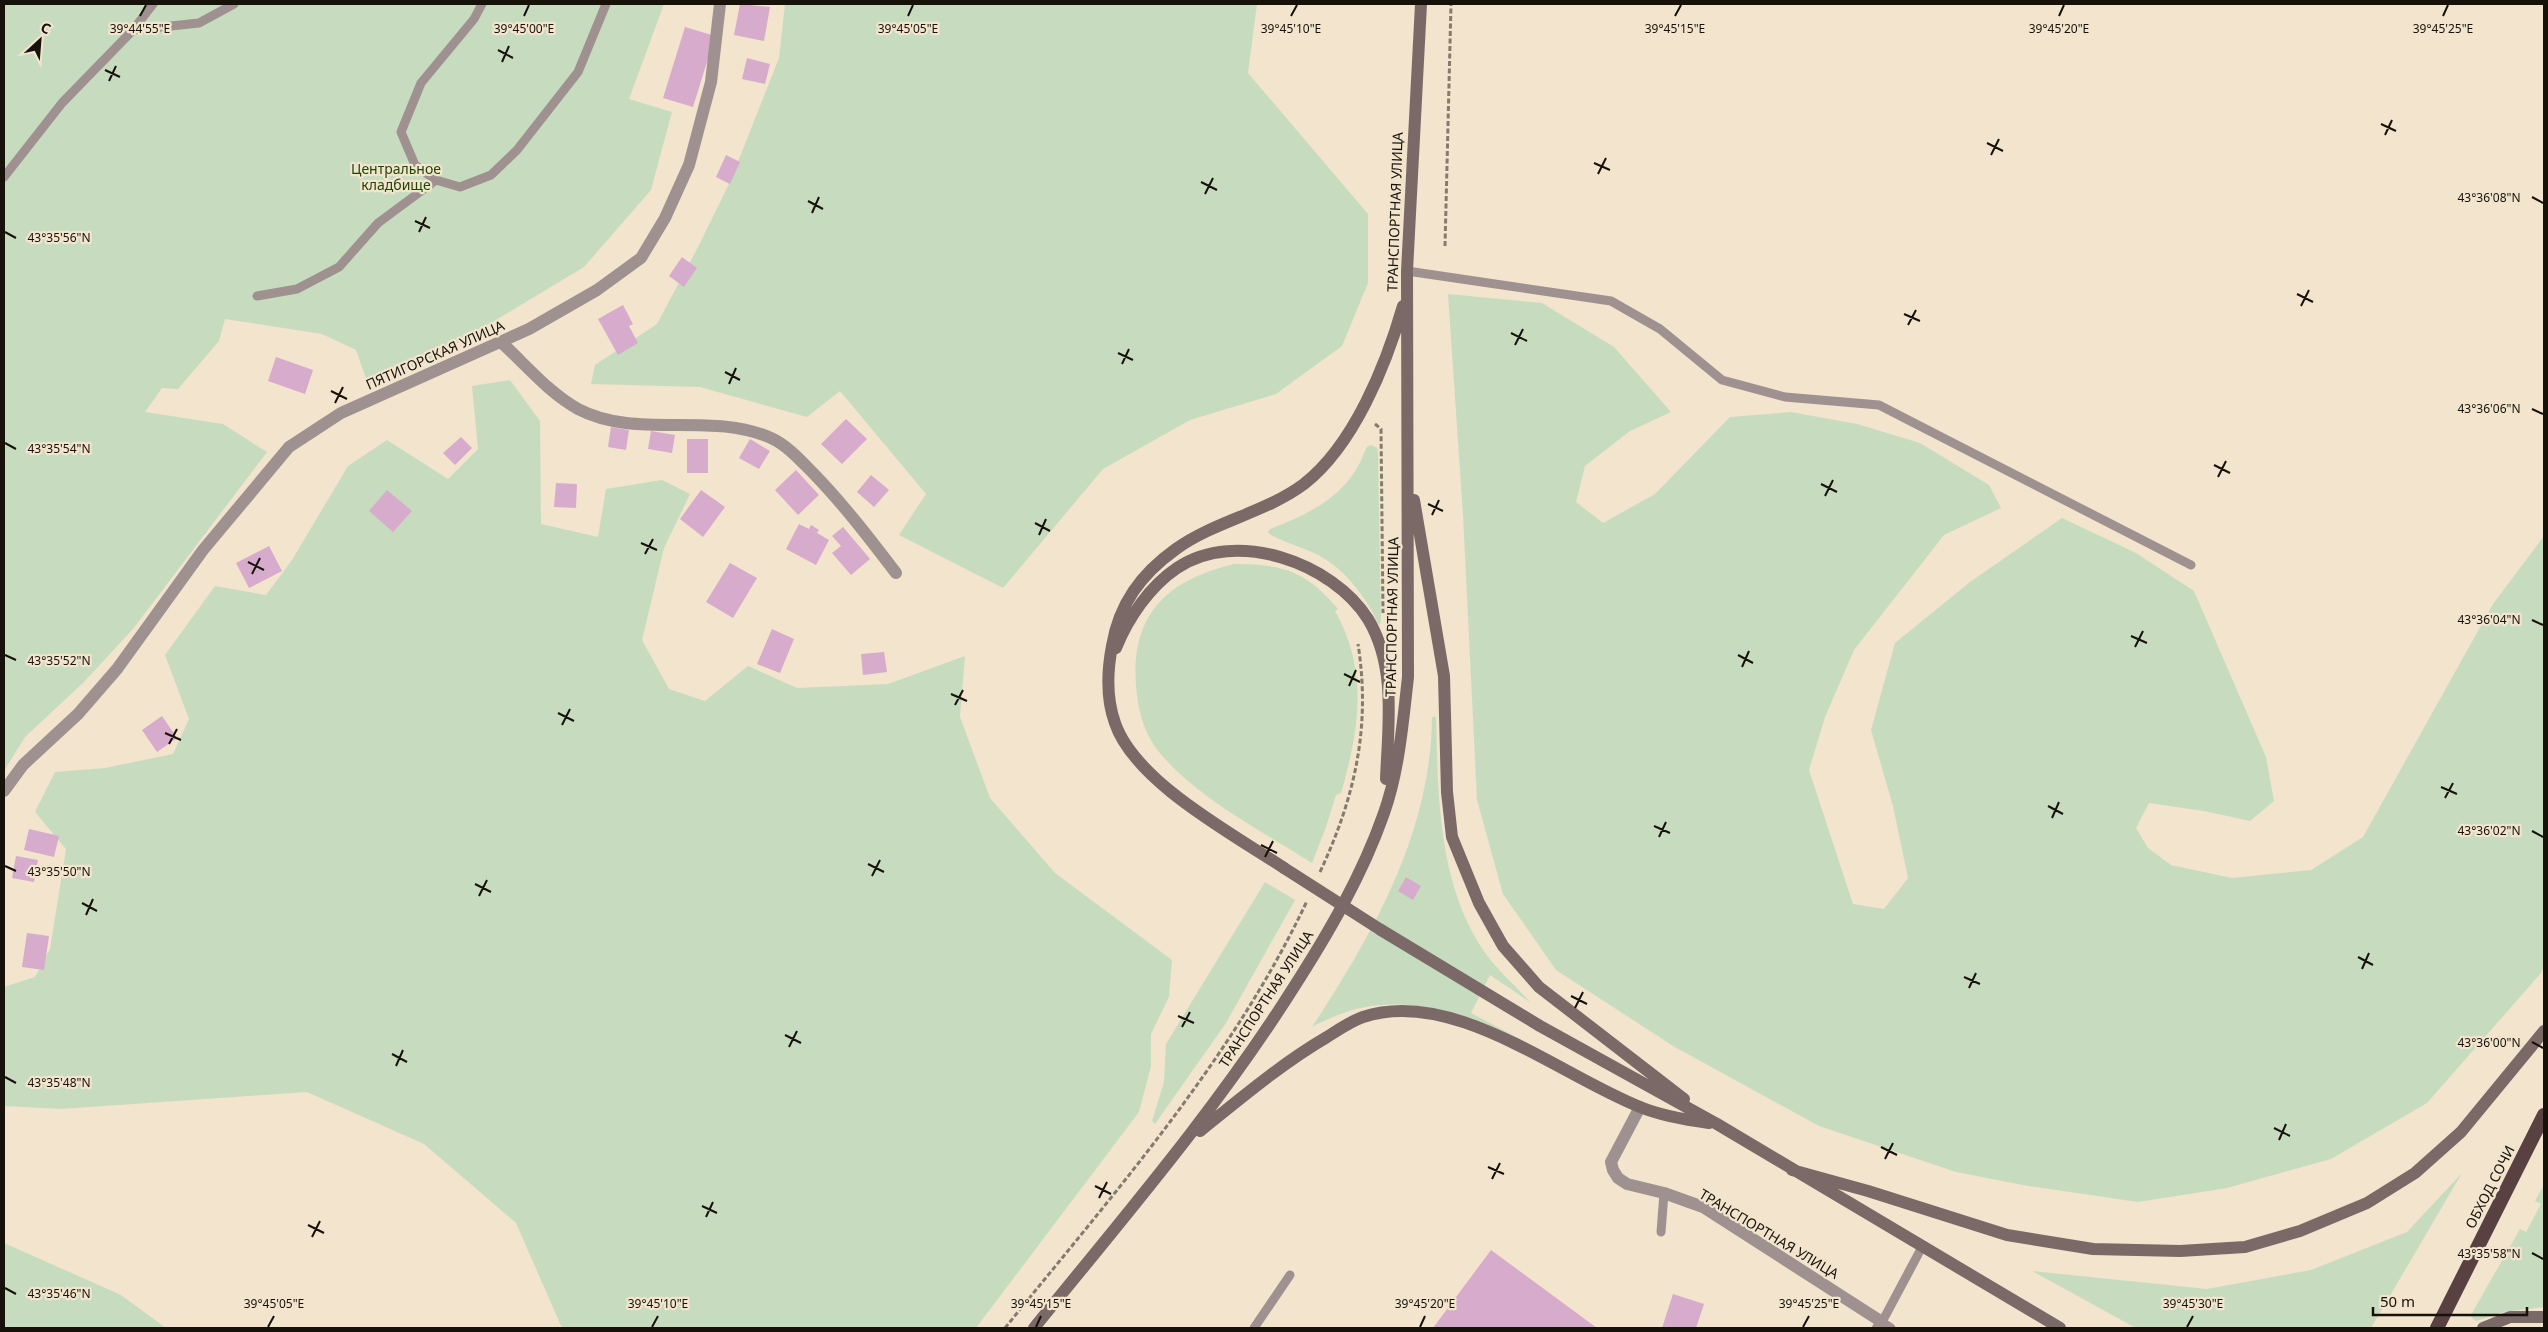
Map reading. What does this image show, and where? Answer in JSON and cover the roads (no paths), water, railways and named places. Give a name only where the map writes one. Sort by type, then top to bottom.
[{"type":"highway","name":"ОБХОД СОЧИ","points":[[2437,1328],[2544,1114]]},
{"type":"main road","name":"ТРАНСПОРТНАЯ УЛИЦА","points":[[1034,1328],[1184,1143],[1251,1054],[1313,957],[1362,869],[1385,812],[1402,734],[1408,677],[1409,465],[1407,271],[1421,4]]},
{"type":"main road","points":[[1407,294],[1392,345],[1374,386],[1340,446],[1304,483],[1259,511],[1211,529],[1177,548],[1154,566],[1136,585],[1122,610],[1115,629],[1107,671],[1109,702],[1115,724],[1129,750],[1147,772],[1218,825],[1381,930],[1540,1026],[1718,1124],[1792,1170],[2060,1328]]},
{"type":"main road","points":[[1409,465],[1444,676],[1447,792],[1452,837],[1479,903],[1502,946],[1539,987],[1718,1124]]},
{"type":"main road","points":[[1107,671],[1121,636],[1136,611],[1153,590],[1177,568],[1199,557],[1244,551],[1273,554],[1306,567],[1336,584],[1353,600],[1368,620],[1379,644],[1386,668],[1388,705],[1385,812]]},
{"type":"main road","points":[[1184,1143],[1307,1048],[1362,1017],[1394,1010],[1432,1012],[1472,1026],[1532,1052],[1640,1107],[1676,1118],[1718,1124]]},
{"type":"main road","points":[[1792,1170],[1868,1191],[2006,1235],[2093,1250],[2180,1251],[2245,1247],[2300,1231],[2366,1203],[2415,1173],[2461,1132],[2544,1031]]},
{"type":"main road","points":[[2483,1328],[2510,1317],[2544,1317]]},
{"type":"street","name":"ПЯТИГОРСКАЯ УЛИЦА","points":[[4,790],[23,764],[78,714],[117,669],[203,550],[289,447],[341,413],[501,342],[597,290],[641,258],[665,218],[689,165],[711,82],[720,4]]},
{"type":"street","points":[[501,342],[558,396],[580,410],[624,423],[743,427],[772,438],[798,457],[843,505],[896,573]]},
{"type":"street","name":"ТРАНСПОРТНАЯ УЛИЦА","points":[[1640,1107],[1611,1162],[1618,1178],[1627,1184],[1664,1193],[1703,1207],[1884,1326]]},
{"type":"lane","points":[[4,177],[62,103],[133,30],[153,4]]},
{"type":"lane","points":[[133,30],[199,23],[234,4]]},
{"type":"lane","points":[[482,4],[474,19],[421,83],[402,132],[415,165],[436,180],[460,188],[491,175],[518,150],[578,72],[606,4]]},
{"type":"lane","points":[[257,296],[297,289],[338,267],[378,224],[436,180]]},
{"type":"lane","points":[[1407,271],[1611,301],[1660,329],[1722,380],[1785,398],[1879,405],[2191,565]]},
{"type":"lane","points":[[1661,1232],[1664,1193]]},
{"type":"lane","points":[[1884,1326],[1922,1247]]},
{"type":"lane","points":[[1254,1328],[1290,1276]]},
{"type":"park label","name":"Центральное кладбище","points":[[396,177]]}]
